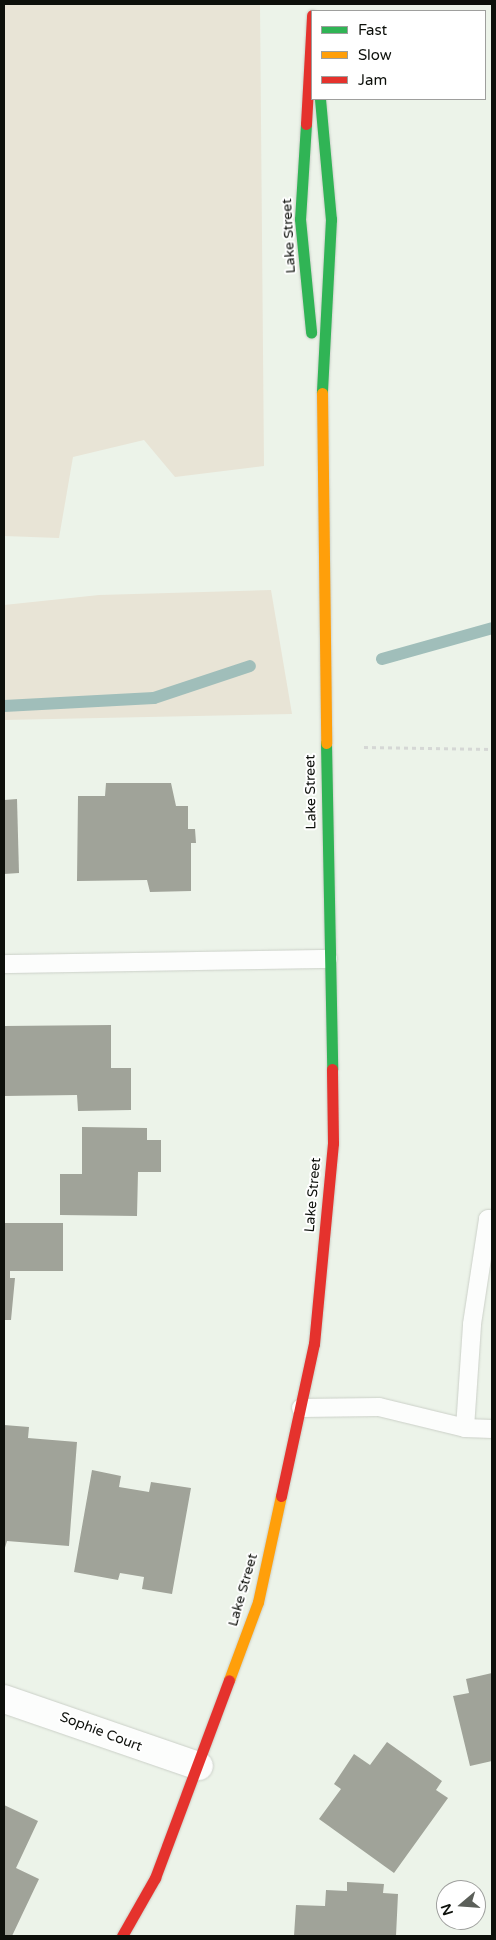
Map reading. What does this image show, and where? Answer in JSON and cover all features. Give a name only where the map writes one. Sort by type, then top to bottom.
[{"type":"street","name":"Lake Street","points":[[311,34],[300,220],[320,423]]},
{"type":"street","name":"Lake Street","points":[[122,1936],[155,1878],[199,1766],[258,1602],[314,1344],[333,1143],[328,959],[320,423],[331,219],[320,100]]},
{"type":"street","name":"Sophie Court","points":[[4,1699],[199,1766]]},
{"type":"lane","points":[[4,964],[328,959]]},
{"type":"lane","points":[[464,1428],[472,1324],[488,1219],[492,1220]]},
{"type":"lane","points":[[301,1408],[379,1407],[464,1428],[492,1429]]},
{"type":"path","points":[[364,747],[492,749]]},
{"type":"shaded area","points":[[4,4],[260,4],[264,466],[175,477],[144,440],[73,457],[59,538],[4,536]]},
{"type":"shaded area","points":[[271,590],[292,714],[4,720],[4,605],[99,595]]},
{"type":"building","points":[[106,783],[171,783],[176,806],[188,806],[188,829],[195,829],[196,843],[191,843],[191,891],[150,892],[147,880],[77,881],[78,796],[105,796]]},
{"type":"building","points":[[17,799],[19,873],[4,874],[4,800]]},
{"type":"building","points":[[111,1025],[111,1068],[131,1068],[131,1110],[78,1111],[77,1095],[4,1096],[4,1026]]},
{"type":"building","points":[[82,1127],[147,1128],[147,1140],[161,1140],[161,1172],[138,1172],[137,1216],[60,1215],[60,1174],[82,1174]]},
{"type":"building","points":[[4,1223],[63,1223],[63,1271],[10,1271],[10,1278],[15,1278],[11,1320],[4,1320]]},
{"type":"building","points":[[4,1425],[29,1427],[28,1438],[77,1442],[69,1546],[7,1541],[4,1551]]},
{"type":"building","points":[[92,1470],[121,1476],[119,1487],[149,1492],[151,1482],[191,1488],[172,1594],[142,1589],[144,1577],[120,1573],[118,1580],[74,1572]]},
{"type":"building","points":[[492,1673],[492,1761],[470,1766],[453,1696],[469,1693],[466,1679]]},
{"type":"building","points":[[387,1742],[442,1781],[436,1790],[448,1798],[394,1873],[319,1819],[341,1789],[334,1784],[354,1754],[370,1765]]},
{"type":"building","points":[[4,1805],[38,1821],[16,1868],[39,1879],[12,1936],[4,1936]]},
{"type":"building","points":[[347,1882],[384,1884],[383,1893],[398,1894],[396,1936],[294,1936],[296,1905],[325,1906],[326,1890],[347,1891]]},
{"type":"waterway","points":[[382,659],[492,628]]},
{"type":"waterway","points":[[4,706],[154,698],[250,666]]},
{"type":"traffic: fast","points":[[320,100],[331,219],[322,393]]},
{"type":"traffic: fast","points":[[306,124],[300,219],[311,332]]},
{"type":"traffic: fast","points":[[326,743],[332,1069]]},
{"type":"traffic: slow","points":[[322,393],[326,743]]},
{"type":"traffic: slow","points":[[229,1680],[258,1602],[281,1496]]},
{"type":"traffic: jam","points":[[306,124],[311,33]]},
{"type":"traffic: jam","points":[[281,1496],[314,1344],[333,1143],[332,1069]]},
{"type":"traffic: jam","points":[[122,1936],[155,1878],[229,1680]]}]
